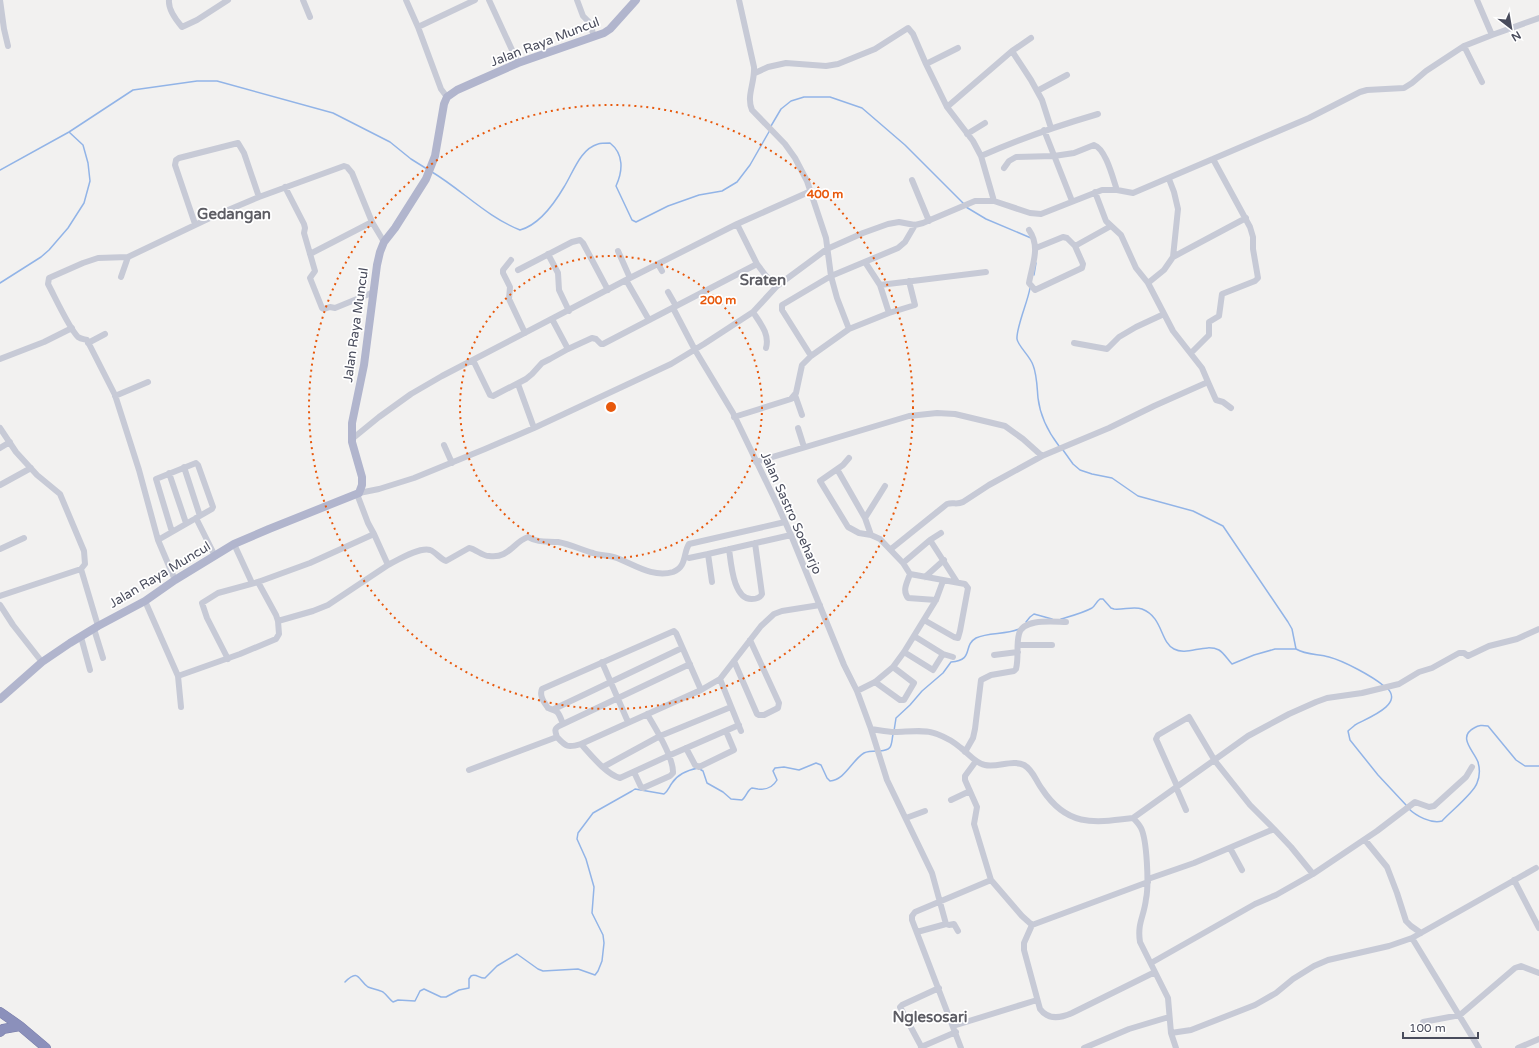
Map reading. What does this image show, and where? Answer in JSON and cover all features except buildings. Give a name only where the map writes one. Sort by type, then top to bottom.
[{"type":"highway","points":[[0,1012],[20,1026],[46,1048]]},
{"type":"highway","points":[[0,1032],[4,1029],[20,1026]]},
{"type":"main road","name":"Jalan Raya Muncul","points":[[0,699],[42,662],[96,627],[145,601],[175,580],[234,544],[358,494],[362,485],[362,477],[352,439],[352,423],[364,365],[377,265],[384,242],[395,228],[426,179],[435,156],[444,104],[447,97],[457,90],[518,63],[594,37],[610,29],[636,0]]},
{"type":"street","points":[[0,0],[4,33],[8,46]]},
{"type":"street","points":[[169,0],[170,7],[175,18],[182,26],[197,20],[228,0]]},
{"type":"street","points":[[303,0],[310,17]]},
{"type":"street","points":[[406,0],[418,27],[441,89],[447,97]]},
{"type":"street","points":[[418,27],[475,0]]},
{"type":"street","points":[[489,0],[518,63]]},
{"type":"street","points":[[577,0],[583,16],[590,23],[594,37]]},
{"type":"street","points":[[739,0],[752,51],[755,73],[749,100],[750,105],[752,110],[795,158],[811,191],[826,238],[831,276],[837,298],[849,329]]},
{"type":"street","points":[[1477,0],[1492,35]]},
{"type":"street","points":[[388,565],[368,523],[358,494],[387,487],[452,463],[534,428],[652,373],[695,350],[753,312],[776,286],[827,249],[888,224],[899,222],[914,225],[929,221],[975,201],[994,201],[1030,213],[1041,214],[1095,192],[1117,190],[1133,193],[1169,179],[1309,118],[1360,92],[1368,90],[1404,88],[1426,71],[1464,46],[1539,18]]},
{"type":"street","points":[[755,73],[768,67],[786,63],[826,66],[838,64],[875,49],[908,28],[913,34],[947,107],[981,156],[994,201]]},
{"type":"street","points":[[947,107],[1012,51],[1031,38]]},
{"type":"street","points":[[1464,46],[1482,82]]},
{"type":"street","points":[[926,64],[958,48]]},
{"type":"street","points":[[1012,51],[1042,100],[1051,128]]},
{"type":"street","points":[[1037,91],[1067,74]]},
{"type":"street","points":[[981,156],[1044,130],[1098,114]]},
{"type":"street","points":[[967,134],[985,122]]},
{"type":"street","points":[[1044,130],[1072,202]]},
{"type":"street","points":[[195,224],[175,165],[176,160],[179,158],[238,143],[244,153],[259,197]]},
{"type":"street","points":[[1004,168],[1009,161],[1016,157],[1054,156],[1074,153],[1093,145],[1097,146],[1106,159],[1117,190]]},
{"type":"street","points":[[1191,353],[1209,335],[1209,322],[1219,316],[1222,294],[1255,281],[1258,278],[1252,233],[1246,218],[1213,159]]},
{"type":"street","points":[[175,580],[158,540],[139,470],[115,396],[87,340],[81,339],[77,336],[72,328],[48,284],[48,278],[98,258],[128,257],[195,224],[259,197],[341,167],[347,167],[352,173],[372,222],[384,242]]},
{"type":"street","points":[[1169,179],[1178,209],[1174,257]]},
{"type":"street","points":[[912,180],[929,221]]},
{"type":"street","points":[[285,187],[304,224],[304,233],[315,271],[310,278],[322,308],[335,308],[374,292]]},
{"type":"street","points":[[352,439],[411,394],[473,360],[737,224],[811,191]]},
{"type":"street","points":[[1095,192],[1105,218],[1111,226],[1119,232],[1136,268],[1148,283],[1173,331],[1202,368],[1216,400],[1223,402],[1231,408]]},
{"type":"street","points":[[1148,283],[1164,270],[1174,257],[1246,218]]},
{"type":"street","points":[[310,254],[372,222]]},
{"type":"street","points":[[737,224],[757,264],[776,286]]},
{"type":"street","points":[[811,356],[782,310],[781,307],[784,303],[831,276],[898,248],[905,242],[914,225]]},
{"type":"street","points":[[1075,246],[1111,226]]},
{"type":"street","points":[[1029,230],[1032,235],[1036,251],[1030,286],[1036,290],[1082,268],[1083,264],[1075,246],[1063,237],[1036,251]]},
{"type":"street","points":[[518,270],[576,240],[580,240],[608,290]]},
{"type":"street","points":[[618,251],[628,279],[649,320]]},
{"type":"street","points":[[548,254],[558,272],[559,290],[569,311]]},
{"type":"street","points":[[121,277],[128,257]]},
{"type":"street","points":[[511,260],[503,273],[510,287],[509,299],[525,333]]},
{"type":"street","points":[[865,262],[880,285],[890,314]]},
{"type":"street","points":[[658,264],[662,271]]},
{"type":"street","points":[[473,360],[491,396],[518,384],[532,374],[542,363],[568,348],[592,338],[596,339],[602,344],[757,264]]},
{"type":"street","points":[[880,285],[986,272]]},
{"type":"street","points":[[802,415],[795,395],[802,365],[811,356],[849,329],[915,305],[909,281]]},
{"type":"street","name":"Jalan Sastro Soeharjo","points":[[668,292],[695,350],[710,372],[734,416],[791,535],[844,665],[857,691],[887,780],[932,873],[941,901],[946,924]]},
{"type":"street","points":[[753,312],[766,333],[766,348]]},
{"type":"street","points":[[1074,343],[1107,349],[1119,337],[1164,314]]},
{"type":"street","points":[[552,319],[568,348]]},
{"type":"street","points":[[0,359],[44,342],[72,328]]},
{"type":"street","points":[[88,343],[106,334]]},
{"type":"street","points":[[115,396],[148,382]]},
{"type":"street","points":[[891,549],[947,504],[952,502],[959,504],[989,485],[1042,456],[1109,428],[1208,382]]},
{"type":"street","points":[[518,384],[534,428]]},
{"type":"street","points":[[734,416],[789,400],[795,395]]},
{"type":"street","points":[[756,462],[804,446],[909,416],[937,413],[955,414],[1005,426],[1023,439],[1042,456]]},
{"type":"street","points":[[0,428],[37,475],[60,494],[84,551],[85,564],[81,569],[0,596]]},
{"type":"street","points":[[798,428],[804,446]]},
{"type":"street","points":[[0,448],[10,442]]},
{"type":"street","points":[[444,445],[452,463]]},
{"type":"street","points":[[849,458],[820,481],[824,490],[848,527],[859,533],[880,539],[891,549],[910,574],[965,584],[968,591],[958,638],[924,620]]},
{"type":"street","points":[[158,540],[172,532],[186,523],[212,509],[213,507],[197,464],[195,463],[158,477],[156,480],[172,532]]},
{"type":"street","points":[[184,467],[198,517],[215,556]]},
{"type":"street","points":[[0,485],[31,468]]},
{"type":"street","points":[[837,469],[864,518],[871,536]]},
{"type":"street","points":[[169,473],[186,523]]},
{"type":"street","points":[[864,518],[885,486]]},
{"type":"street","points":[[278,621],[313,612],[328,605],[388,565],[411,553],[425,550],[431,551],[446,561],[469,548],[473,548],[488,556],[500,555],[510,551],[519,542],[528,537],[542,542],[558,542],[594,554],[616,557],[647,572],[665,573],[674,572],[680,568],[684,562],[689,544],[785,522]]},
{"type":"street","points":[[228,659],[207,618],[202,603],[218,593],[310,563],[374,534]]},
{"type":"street","points":[[903,563],[930,540],[941,534]]},
{"type":"street","points":[[689,558],[791,535]]},
{"type":"street","points":[[0,549],[24,538]]},
{"type":"street","points":[[930,540],[957,582]]},
{"type":"street","points":[[729,549],[735,585],[746,598],[750,600],[758,598],[762,594],[755,543]]},
{"type":"street","points":[[178,676],[228,659],[276,639],[279,634],[276,615],[255,582],[234,544]]},
{"type":"street","points":[[708,554],[712,582]]},
{"type":"street","points":[[925,577],[944,560]]},
{"type":"street","points":[[81,569],[103,658]]},
{"type":"street","points":[[910,574],[904,589],[905,595],[908,598],[936,600]]},
{"type":"street","points":[[857,691],[875,682],[893,667],[936,600],[943,581]]},
{"type":"street","points":[[145,601],[178,676],[181,707]]},
{"type":"street","points":[[0,605],[13,625],[42,662]]},
{"type":"street","points":[[690,664],[563,724],[556,728],[555,731],[557,737],[564,745],[571,747],[581,744],[701,690],[720,680],[761,626],[774,614],[782,611],[820,605]]},
{"type":"street","points":[[965,752],[973,738],[975,729],[981,680],[990,675],[1014,671],[1017,666],[1019,632],[1025,626],[1041,622],[1066,622]]},
{"type":"street","points":[[871,729],[889,732],[931,732],[953,742],[976,761],[986,765],[1023,764],[1029,769],[1049,799],[1072,818],[1097,822],[1133,818],[1248,736],[1316,702],[1327,698],[1362,693],[1399,684],[1419,672],[1432,668],[1459,653],[1464,653],[1468,656],[1489,646],[1517,639],[1539,629]]},
{"type":"street","points":[[682,648],[554,709],[548,708],[541,694],[542,689],[674,631],[676,633],[701,690]]},
{"type":"street","points":[[914,636],[943,654],[953,657]]},
{"type":"street","points":[[81,637],[90,670]]},
{"type":"street","points":[[734,661],[757,714],[764,715],[778,708],[779,703],[750,640]]},
{"type":"street","points":[[994,655],[1018,649],[1052,645]]},
{"type":"street","points":[[904,652],[933,670],[943,654]]},
{"type":"street","points":[[602,662],[628,722]]},
{"type":"street","points":[[875,682],[900,700],[904,700],[914,683],[893,667]]},
{"type":"street","points":[[581,744],[603,767],[618,778],[726,731],[740,728],[720,680]]},
{"type":"street","points":[[603,767],[660,736],[731,707]]},
{"type":"street","points":[[554,709],[558,713],[563,724]]},
{"type":"street","points":[[634,772],[643,788],[670,776],[673,771],[660,736],[647,714]]},
{"type":"street","points":[[1186,810],[1157,741],[1158,735],[1189,716],[1215,761],[1250,805],[1291,847],[1313,874]]},
{"type":"street","points":[[686,748],[695,765],[699,767],[734,750],[726,731]]},
{"type":"street","points":[[469,770],[557,737]]},
{"type":"street","points":[[976,761],[965,776],[965,780],[978,810],[974,824],[991,880],[1022,916],[1032,925]]},
{"type":"street","points":[[1151,964],[1255,904],[1276,895],[1313,874],[1365,840],[1416,802],[1429,807],[1434,806],[1466,777],[1472,767]]},
{"type":"street","points":[[951,800],[970,791]]},
{"type":"street","points":[[906,818],[925,811]]},
{"type":"street","points":[[1133,818],[1142,829],[1144,837],[1148,881],[1146,900],[1138,932],[1140,942],[1168,998],[1171,1033],[1176,1048]]},
{"type":"street","points":[[1155,972],[1064,1017],[1055,1017],[1043,1014],[1036,1000],[1024,950],[1024,943],[1032,925],[1169,873],[1274,829]]},
{"type":"street","points":[[1365,840],[1387,867],[1406,921],[1421,933]]},
{"type":"street","points":[[1230,848],[1242,870]]},
{"type":"street","points":[[1171,1033],[1191,1030],[1255,1005],[1276,993],[1293,979],[1314,966],[1328,960],[1389,946],[1412,938],[1536,868]]},
{"type":"street","points":[[961,1048],[912,916],[915,912],[991,880]]},
{"type":"street","points":[[1514,880],[1539,928]]},
{"type":"street","points":[[917,932],[946,924],[954,924],[958,931]]},
{"type":"street","points":[[1412,938],[1479,1048]]},
{"type":"street","points":[[1423,1022],[1460,1015],[1516,968],[1521,966],[1539,973]]},
{"type":"street","points":[[939,988],[900,1007],[922,1047],[954,1029],[1036,1000]]},
{"type":"street","points":[[1084,1048],[1129,1029],[1169,1017]]},
{"type":"street","points":[[1518,1048],[1539,1040]]},
{"type":"waterway","points":[[0,170],[69,132],[133,90],[197,81],[217,81],[333,113],[390,142],[411,159],[427,169]]},
{"type":"waterway","points":[[771,126],[781,109],[791,101],[804,97],[830,97],[862,108],[905,145],[964,204]]},
{"type":"waterway","points":[[432,172],[486,211],[508,225],[520,230],[540,219],[551,207],[586,151],[598,144],[610,143],[618,152],[621,163],[620,174],[616,186],[632,220],[636,222],[668,206],[699,195],[722,191],[737,182],[750,165],[770,130]]},
{"type":"waterway","points":[[0,283],[41,257],[49,250],[68,228],[84,203],[90,181],[88,163],[83,145],[69,132]]},
{"type":"waterway","points":[[966,207],[986,219],[1031,238]]},
{"type":"waterway","points":[[1034,275],[1036,263]]},
{"type":"waterway","points":[[1030,288],[1018,328],[1017,339],[1033,365],[1041,411],[1048,430],[1059,446]]},
{"type":"waterway","points":[[1063,450],[1073,464],[1080,470],[1112,478],[1138,496],[1193,511],[1223,526],[1288,622],[1292,629],[1296,649],[1329,657],[1350,665],[1384,686]]},
{"type":"waterway","points":[[1061,619],[1088,610],[1093,607],[1097,601],[1103,599],[1111,608],[1114,609],[1139,608],[1149,613],[1158,623],[1169,646],[1179,651],[1214,648],[1221,651],[1232,664],[1254,655],[1275,649],[1296,649]]},
{"type":"waterway","points":[[1026,622],[1034,614],[1052,619]]},
{"type":"waterway","points":[[894,731],[896,718],[922,691],[943,673],[951,662],[958,661],[966,656],[972,641],[981,636],[1019,629]]},
{"type":"waterway","points":[[1387,688],[1391,694],[1391,700],[1387,706],[1382,711],[1355,725],[1348,731],[1350,740],[1378,775],[1406,805]]},
{"type":"waterway","points":[[1408,808],[1424,819],[1438,822],[1442,821],[1471,792],[1478,780],[1479,770],[1478,762],[1468,744],[1467,736],[1469,732],[1477,726],[1488,726],[1516,760],[1525,766],[1539,766]]},
{"type":"waterway","points":[[880,751],[891,746],[893,734]]},
{"type":"waterway","points":[[345,982],[353,976],[356,976],[368,987],[383,992],[393,1002],[398,1000],[415,1001],[420,991],[424,989],[441,997],[446,997],[459,990],[469,988],[469,979],[471,976],[475,975],[485,978],[497,966],[517,954],[543,971],[578,969],[595,975],[602,961],[604,943],[603,935],[592,913],[594,887],[586,859],[577,839],[578,833],[593,813],[635,789],[664,794],[680,775],[698,768],[703,771],[707,783],[723,792],[731,799],[742,800],[752,788],[769,788],[777,780],[773,771],[775,768],[784,767],[799,770],[816,763],[821,765],[830,781],[835,780],[844,774],[864,753],[869,751],[877,751]]},
{"type":"district","name":"Gedangan","points":[[234,214]]},
{"type":"district","name":"Sraten","points":[[763,280]]},
{"type":"district","name":"Nglesosari","points":[[930,1017]]}]
